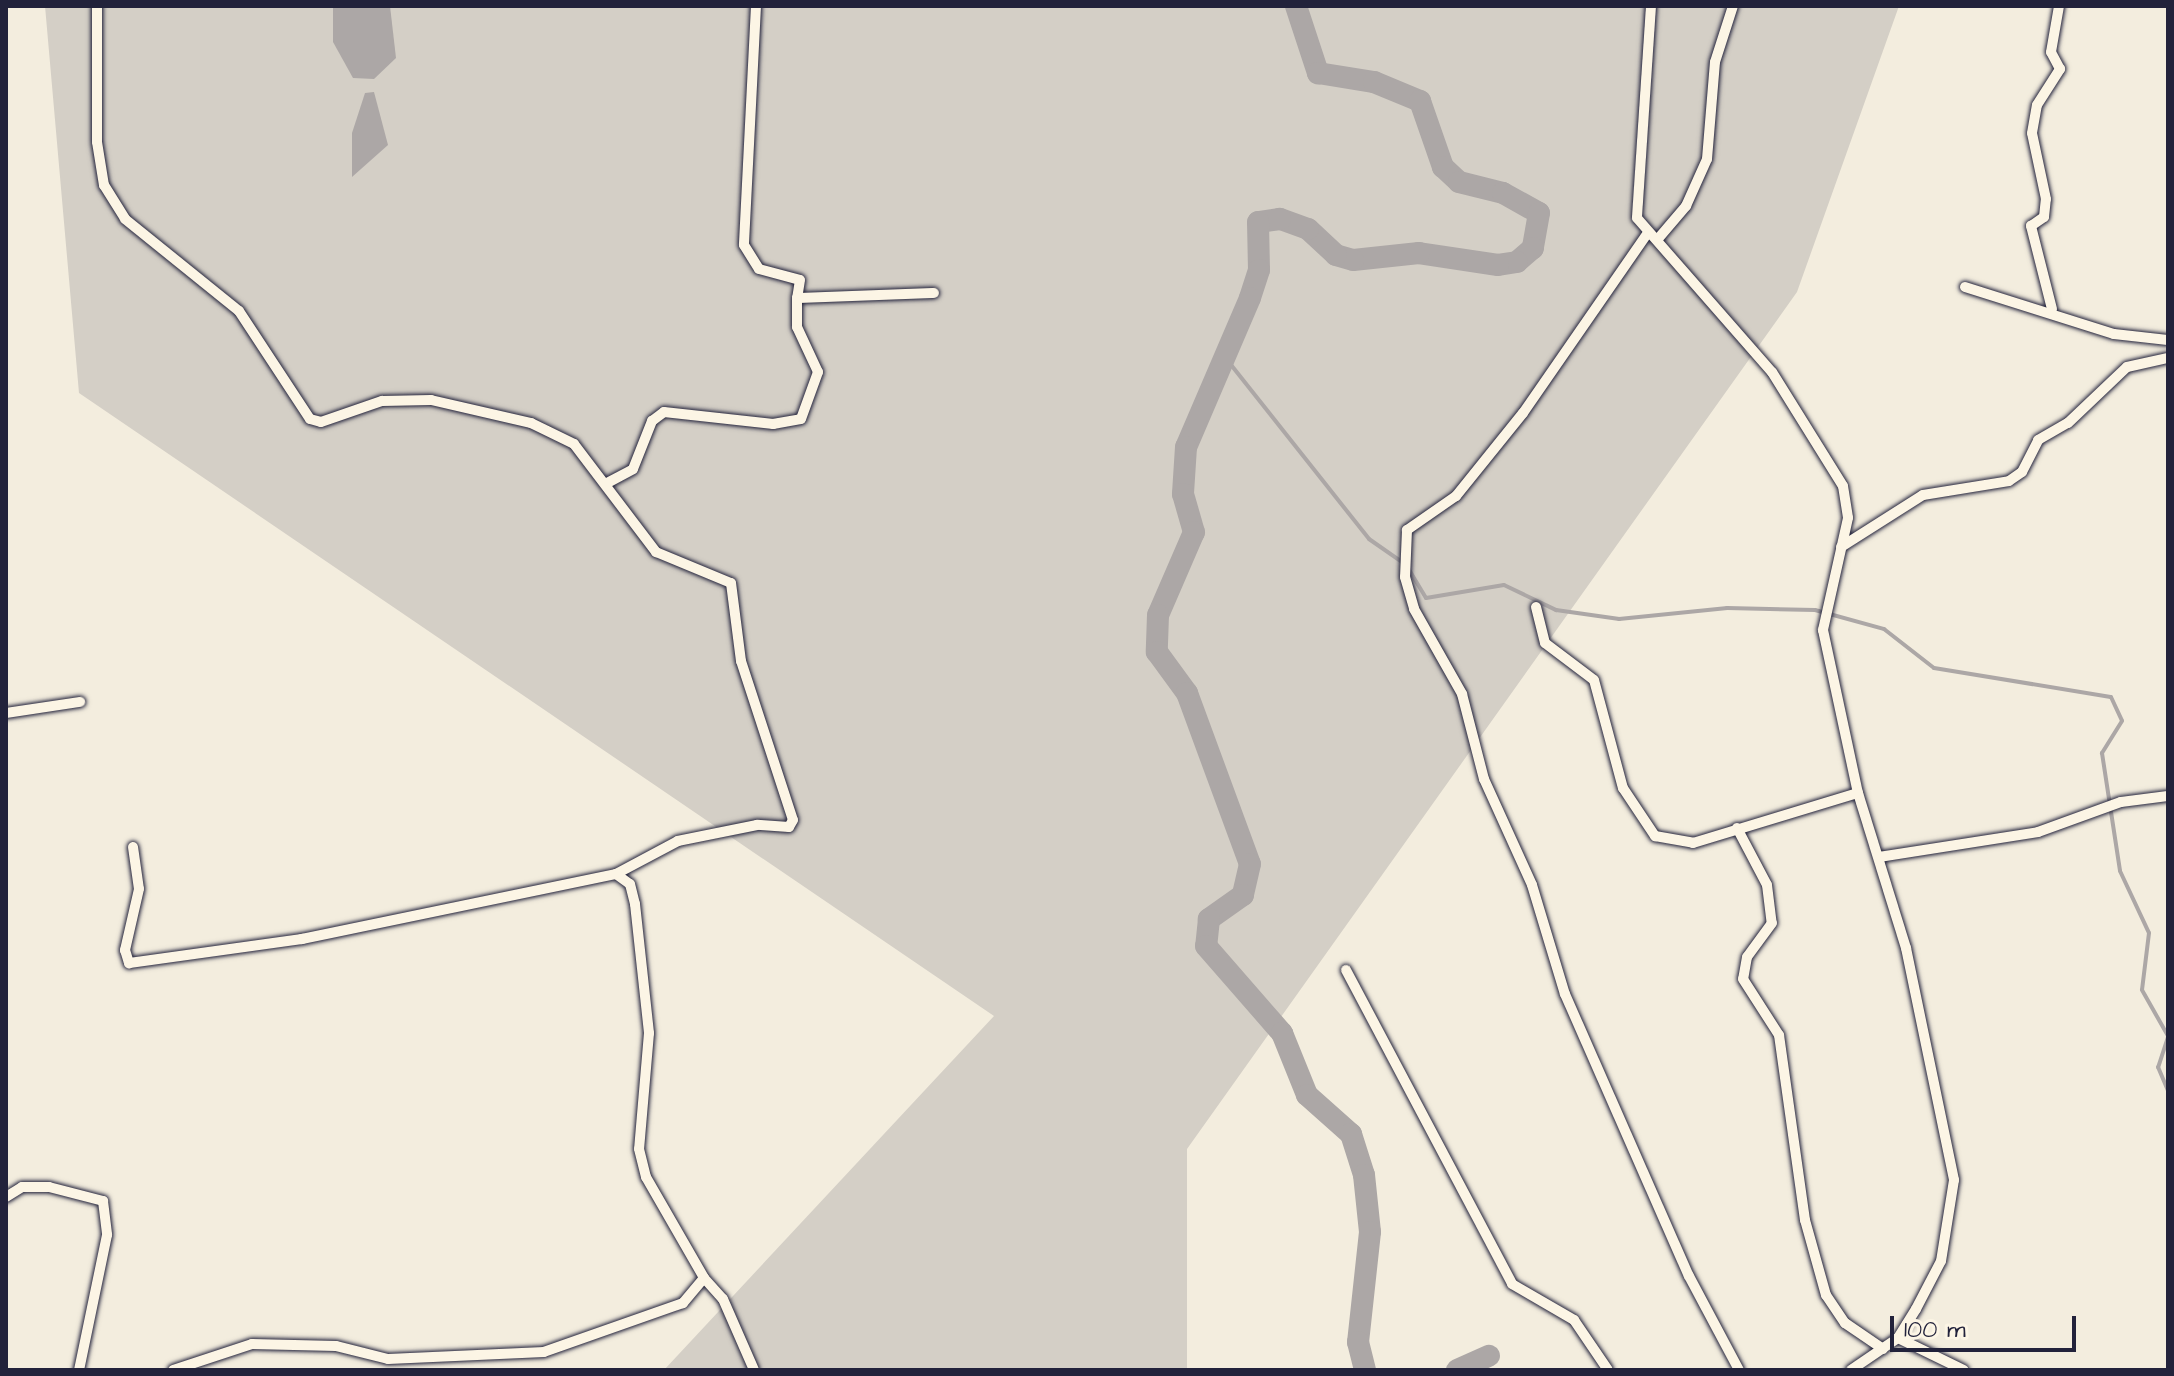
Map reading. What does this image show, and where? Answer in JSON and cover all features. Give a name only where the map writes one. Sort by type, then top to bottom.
[{"type":"street","points":[[97,6],[104,185],[125,219],[239,311],[300,411],[321,422],[382,401],[431,400],[531,423],[574,444],[609,482],[635,532],[656,552],[731,583],[741,661],[793,820],[789,827],[757,825],[678,841],[616,874],[302,939],[129,963],[125,950],[139,889],[133,847]]},
{"type":"street","points":[[609,482],[633,469],[652,421],[664,412],[773,424],[801,419],[818,372],[797,327],[800,280],[759,269],[744,245],[756,6]]},
{"type":"street","points":[[1651,6],[1637,169],[1637,203],[1652,237],[1772,372],[1843,486],[1848,518],[1833,597],[1823,630],[1858,793],[1879,857],[1954,1180],[1941,1261],[1898,1338],[1851,1370]]},
{"type":"street","points":[[1733,6],[1715,62],[1707,159],[1686,206],[1652,237],[1523,413],[1456,496],[1407,530],[1405,577],[1414,609],[1462,694],[1484,779],[1532,885],[1565,994],[1689,1276],[1739,1370]]},
{"type":"street","points":[[2052,309],[2031,226],[2044,217],[2046,199],[2032,133],[2037,105],[2060,69],[2051,52],[2059,6]]},
{"type":"street","points":[[1965,287],[2052,309],[2114,334],[2168,340]]},
{"type":"street","points":[[797,298],[934,293]]},
{"type":"street","points":[[1840,548],[1923,495],[2009,481],[2022,472],[2038,440],[2068,423],[2127,367],[2168,358]]},
{"type":"street","points":[[1536,607],[1545,643],[1594,680],[1623,788],[1644,828],[1679,845],[1858,793]]},
{"type":"street","points":[[6,713],[80,702]]},
{"type":"street","points":[[1879,857],[2038,832],[2121,802],[2168,796]]},
{"type":"street","points":[[1737,828],[1767,885],[1772,923],[1747,957],[1743,979],[1779,1035],[1805,1220],[1826,1295],[1845,1323],[1883,1349]]},
{"type":"street","points":[[616,874],[630,884],[635,904],[649,1033],[639,1149],[646,1177],[704,1278],[723,1299],[754,1370]]},
{"type":"street","points":[[1346,970],[1512,1284],[1574,1320],[1608,1370]]},
{"type":"street","points":[[6,1197],[22,1187],[49,1187],[103,1201],[107,1235],[79,1370]]},
{"type":"street","points":[[173,1370],[252,1344],[336,1346],[388,1359],[544,1352],[683,1303],[704,1278]]},
{"type":"street","points":[[1898,1338],[1964,1370]]},
{"type":"shaded area","points":[[45,6],[1899,6],[1797,292],[1187,1149],[1187,1370],[664,1370],[994,1016],[79,393]]},
{"type":"shaded area","points":[[333,6],[390,6],[396,58],[374,79],[353,78],[333,42]]},
{"type":"shaded area","points":[[374,92],[388,145],[352,177],[352,133],[365,93]]},
{"type":"waterway","points":[[1296,6],[1318,73],[1374,82],[1420,101],[1443,167],[1459,182],[1503,193],[1539,213],[1533,248],[1517,262],[1498,265],[1419,253],[1353,260],[1336,255],[1308,229],[1280,219],[1258,222],[1259,270],[1186,447],[1183,494],[1194,532],[1158,615],[1157,652],[1187,693],[1250,864],[1243,895],[1209,919],[1206,946],[1282,1033],[1307,1095],[1351,1134],[1364,1175],[1370,1232],[1358,1342],[1365,1370]]},
{"type":"waterway","points":[[1224,356],[1369,539],[1402,562]]},
{"type":"waterway","points":[[1408,568],[1426,598],[1504,585],[1556,610],[1619,619],[1727,608],[1815,610],[1884,629],[1934,668],[2111,697],[2122,721],[2102,753],[2120,871],[2149,933],[2142,990],[2168,1036]]},
{"type":"waterway","points":[[2168,1037],[2158,1067],[2168,1091]]},
{"type":"waterway","points":[[1457,1370],[1489,1356]]}]
